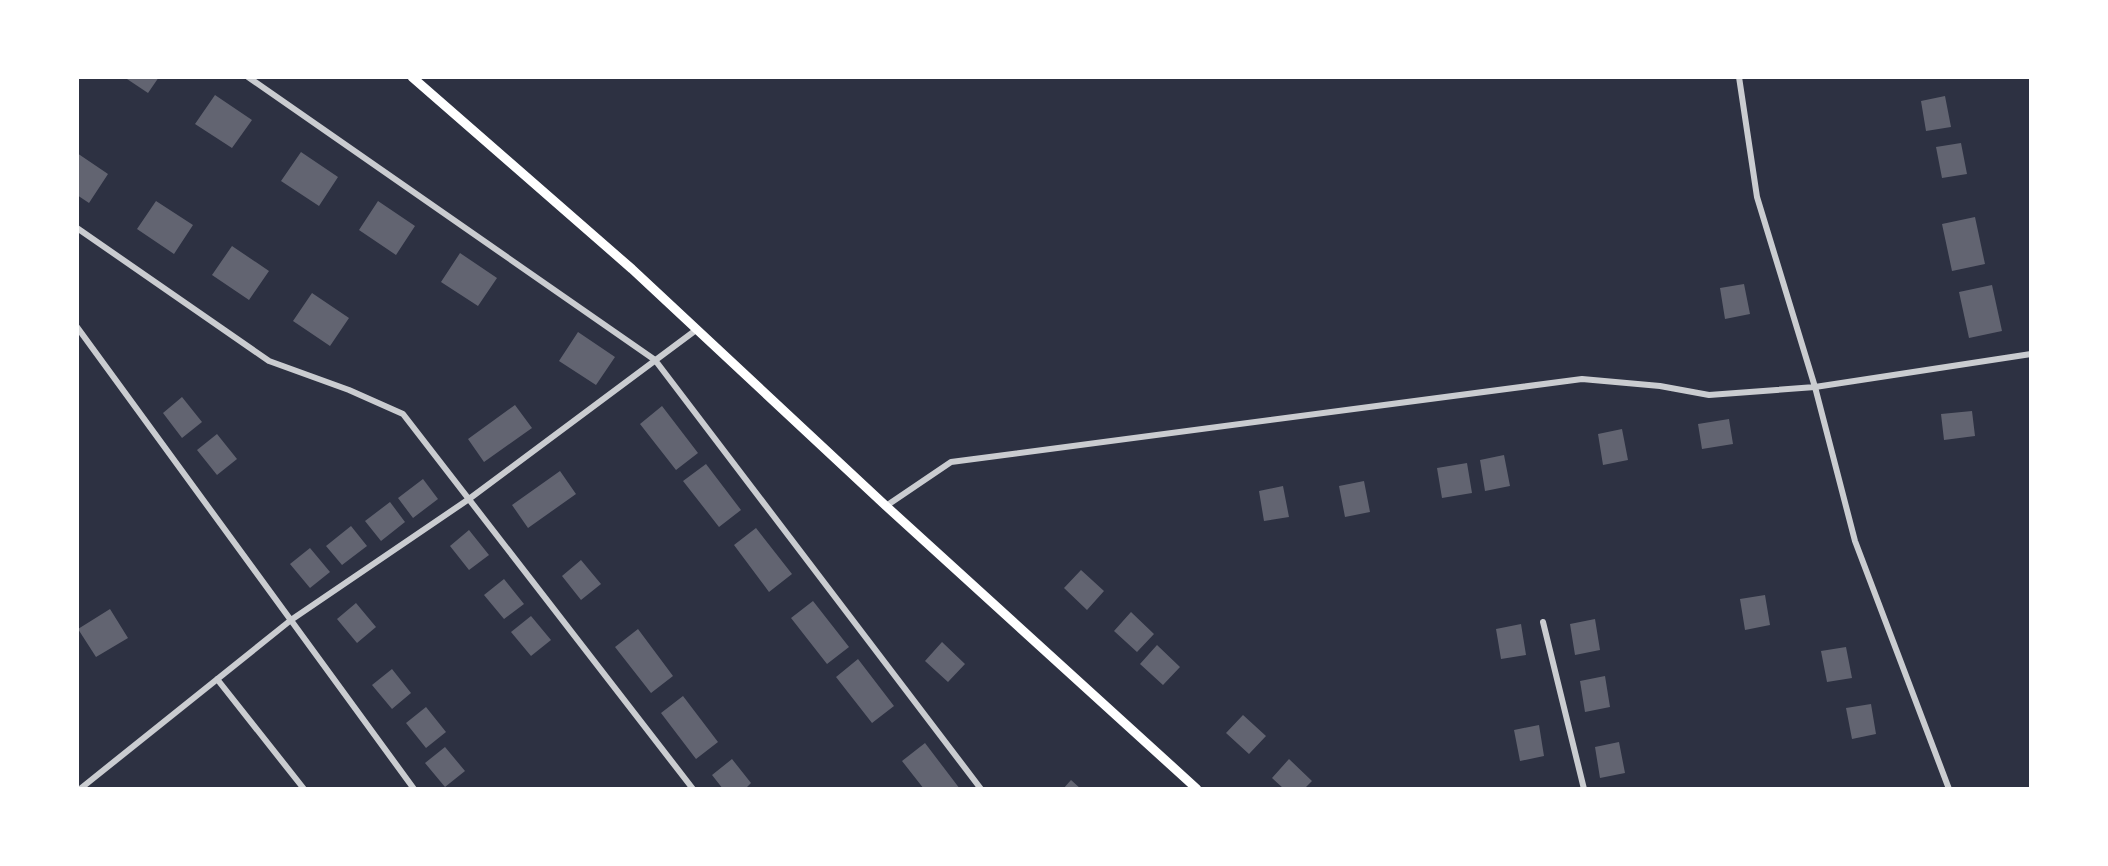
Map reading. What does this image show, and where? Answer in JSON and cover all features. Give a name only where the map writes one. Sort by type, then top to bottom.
[{"type":"main road","points":[[412,77],[632,269],[1196,789]]},
{"type":"street","points":[[248,77],[655,360],[981,789]]},
{"type":"street","points":[[1739,77],[1757,197],[1815,387],[1855,541],[1949,789]]},
{"type":"street","points":[[77,229],[269,360],[403,414],[693,789]]},
{"type":"street","points":[[77,327],[414,789]]},
{"type":"street","points":[[80,789],[291,620],[469,499],[696,330]]},
{"type":"street","points":[[886,506],[951,463],[1582,379],[1660,386],[1709,396],[1815,387],[2031,354]]},
{"type":"street","points":[[1543,622],[1584,789]]},
{"type":"street","points":[[218,679],[303,789]]},
{"type":"building","points":[[124,77],[159,77],[148,93]]},
{"type":"building","points":[[215,95],[252,120],[232,148],[195,124]]},
{"type":"building","points":[[1945,96],[1951,127],[1926,131],[1921,101]]},
{"type":"building","points":[[1961,143],[1967,174],[1942,178],[1936,147]]},
{"type":"building","points":[[301,152],[338,177],[319,206],[281,181]]},
{"type":"building","points":[[77,153],[108,174],[89,203],[77,195]]},
{"type":"building","points":[[156,201],[193,225],[174,254],[137,229]]},
{"type":"building","points":[[378,201],[415,226],[396,255],[359,230]]},
{"type":"building","points":[[1975,217],[1985,264],[1952,271],[1942,224]]},
{"type":"building","points":[[232,246],[269,271],[249,300],[212,275]]},
{"type":"building","points":[[460,253],[497,278],[478,306],[441,282]]},
{"type":"building","points":[[1744,284],[1750,314],[1725,319],[1720,288]]},
{"type":"building","points":[[1992,285],[2002,331],[1969,338],[1959,292]]},
{"type":"building","points":[[312,293],[349,318],[330,346],[293,321]]},
{"type":"building","points":[[578,332],[615,357],[596,385],[559,361]]},
{"type":"building","points":[[182,397],[202,422],[182,438],[163,413]]},
{"type":"building","points":[[515,405],[532,428],[484,462],[468,439]]},
{"type":"building","points":[[662,406],[698,453],[676,470],[640,424]]},
{"type":"building","points":[[1972,411],[1975,436],[1944,440],[1941,414]]},
{"type":"building","points":[[1729,419],[1733,444],[1702,449],[1698,424]]},
{"type":"building","points":[[1622,429],[1628,460],[1603,465],[1598,434]]},
{"type":"building","points":[[217,434],[237,459],[217,475],[197,450]]},
{"type":"building","points":[[1504,455],[1510,486],[1485,491],[1480,460]]},
{"type":"building","points":[[1467,463],[1472,493],[1442,498],[1437,468]]},
{"type":"building","points":[[706,464],[741,510],[719,527],[683,481]]},
{"type":"building","points":[[560,471],[576,494],[528,528],[512,505]]},
{"type":"building","points":[[423,479],[438,499],[413,518],[398,498]]},
{"type":"building","points":[[1364,481],[1370,512],[1345,517],[1339,486]]},
{"type":"building","points":[[1283,486],[1289,517],[1264,521],[1259,491]]},
{"type":"building","points":[[390,502],[405,522],[381,541],[365,521]]},
{"type":"building","points":[[351,526],[367,546],[342,565],[326,546]]},
{"type":"building","points":[[756,528],[792,574],[769,592],[734,545]]},
{"type":"building","points":[[469,530],[489,555],[469,570],[450,546]]},
{"type":"building","points":[[310,548],[330,572],[310,588],[290,564]]},
{"type":"building","points":[[581,560],[601,584],[581,600],[562,576]]},
{"type":"building","points":[[1081,570],[1104,591],[1087,610],[1064,588]]},
{"type":"building","points":[[504,579],[524,604],[504,619],[484,595]]},
{"type":"building","points":[[1765,595],[1770,625],[1745,630],[1740,599]]},
{"type":"building","points":[[813,601],[849,647],[827,664],[791,618]]},
{"type":"building","points":[[356,603],[376,627],[357,643],[337,619]]},
{"type":"building","points":[[110,609],[128,638],[96,657],[78,629]]},
{"type":"building","points":[[1131,612],[1154,634],[1137,652],[1114,631]]},
{"type":"building","points":[[531,616],[551,640],[531,656],[511,632]]},
{"type":"building","points":[[1595,619],[1600,650],[1575,655],[1570,624]]},
{"type":"building","points":[[1521,624],[1526,655],[1501,659],[1496,629]]},
{"type":"building","points":[[638,629],[673,676],[651,693],[615,647]]},
{"type":"building","points":[[942,642],[965,664],[948,682],[925,661]]},
{"type":"building","points":[[1157,645],[1180,667],[1163,685],[1140,664]]},
{"type":"building","points":[[1846,647],[1852,678],[1827,682],[1821,651]]},
{"type":"building","points":[[858,659],[894,706],[872,723],[836,677]]},
{"type":"building","points":[[392,669],[411,693],[392,709],[372,685]]},
{"type":"building","points":[[1605,676],[1610,707],[1585,712],[1580,681]]},
{"type":"building","points":[[683,696],[718,742],[696,759],[661,713]]},
{"type":"building","points":[[1871,704],[1876,734],[1852,739],[1846,708]]},
{"type":"building","points":[[426,707],[446,732],[426,748],[406,723]]},
{"type":"building","points":[[1243,715],[1266,736],[1249,754],[1226,733]]},
{"type":"building","points":[[1539,725],[1544,756],[1520,761],[1514,730]]},
{"type":"building","points":[[1619,742],[1625,773],[1600,778],[1595,747]]},
{"type":"building","points":[[925,743],[960,789],[924,789],[902,761]]},
{"type":"building","points":[[445,747],[465,771],[445,787],[425,763]]},
{"type":"building","points":[[732,759],[751,783],[745,789],[723,789],[712,775]]},
{"type":"building","points":[[1289,759],[1312,781],[1304,789],[1284,789],[1272,778]]},
{"type":"building","points":[[1071,780],[1081,789],[1063,789]]}]
